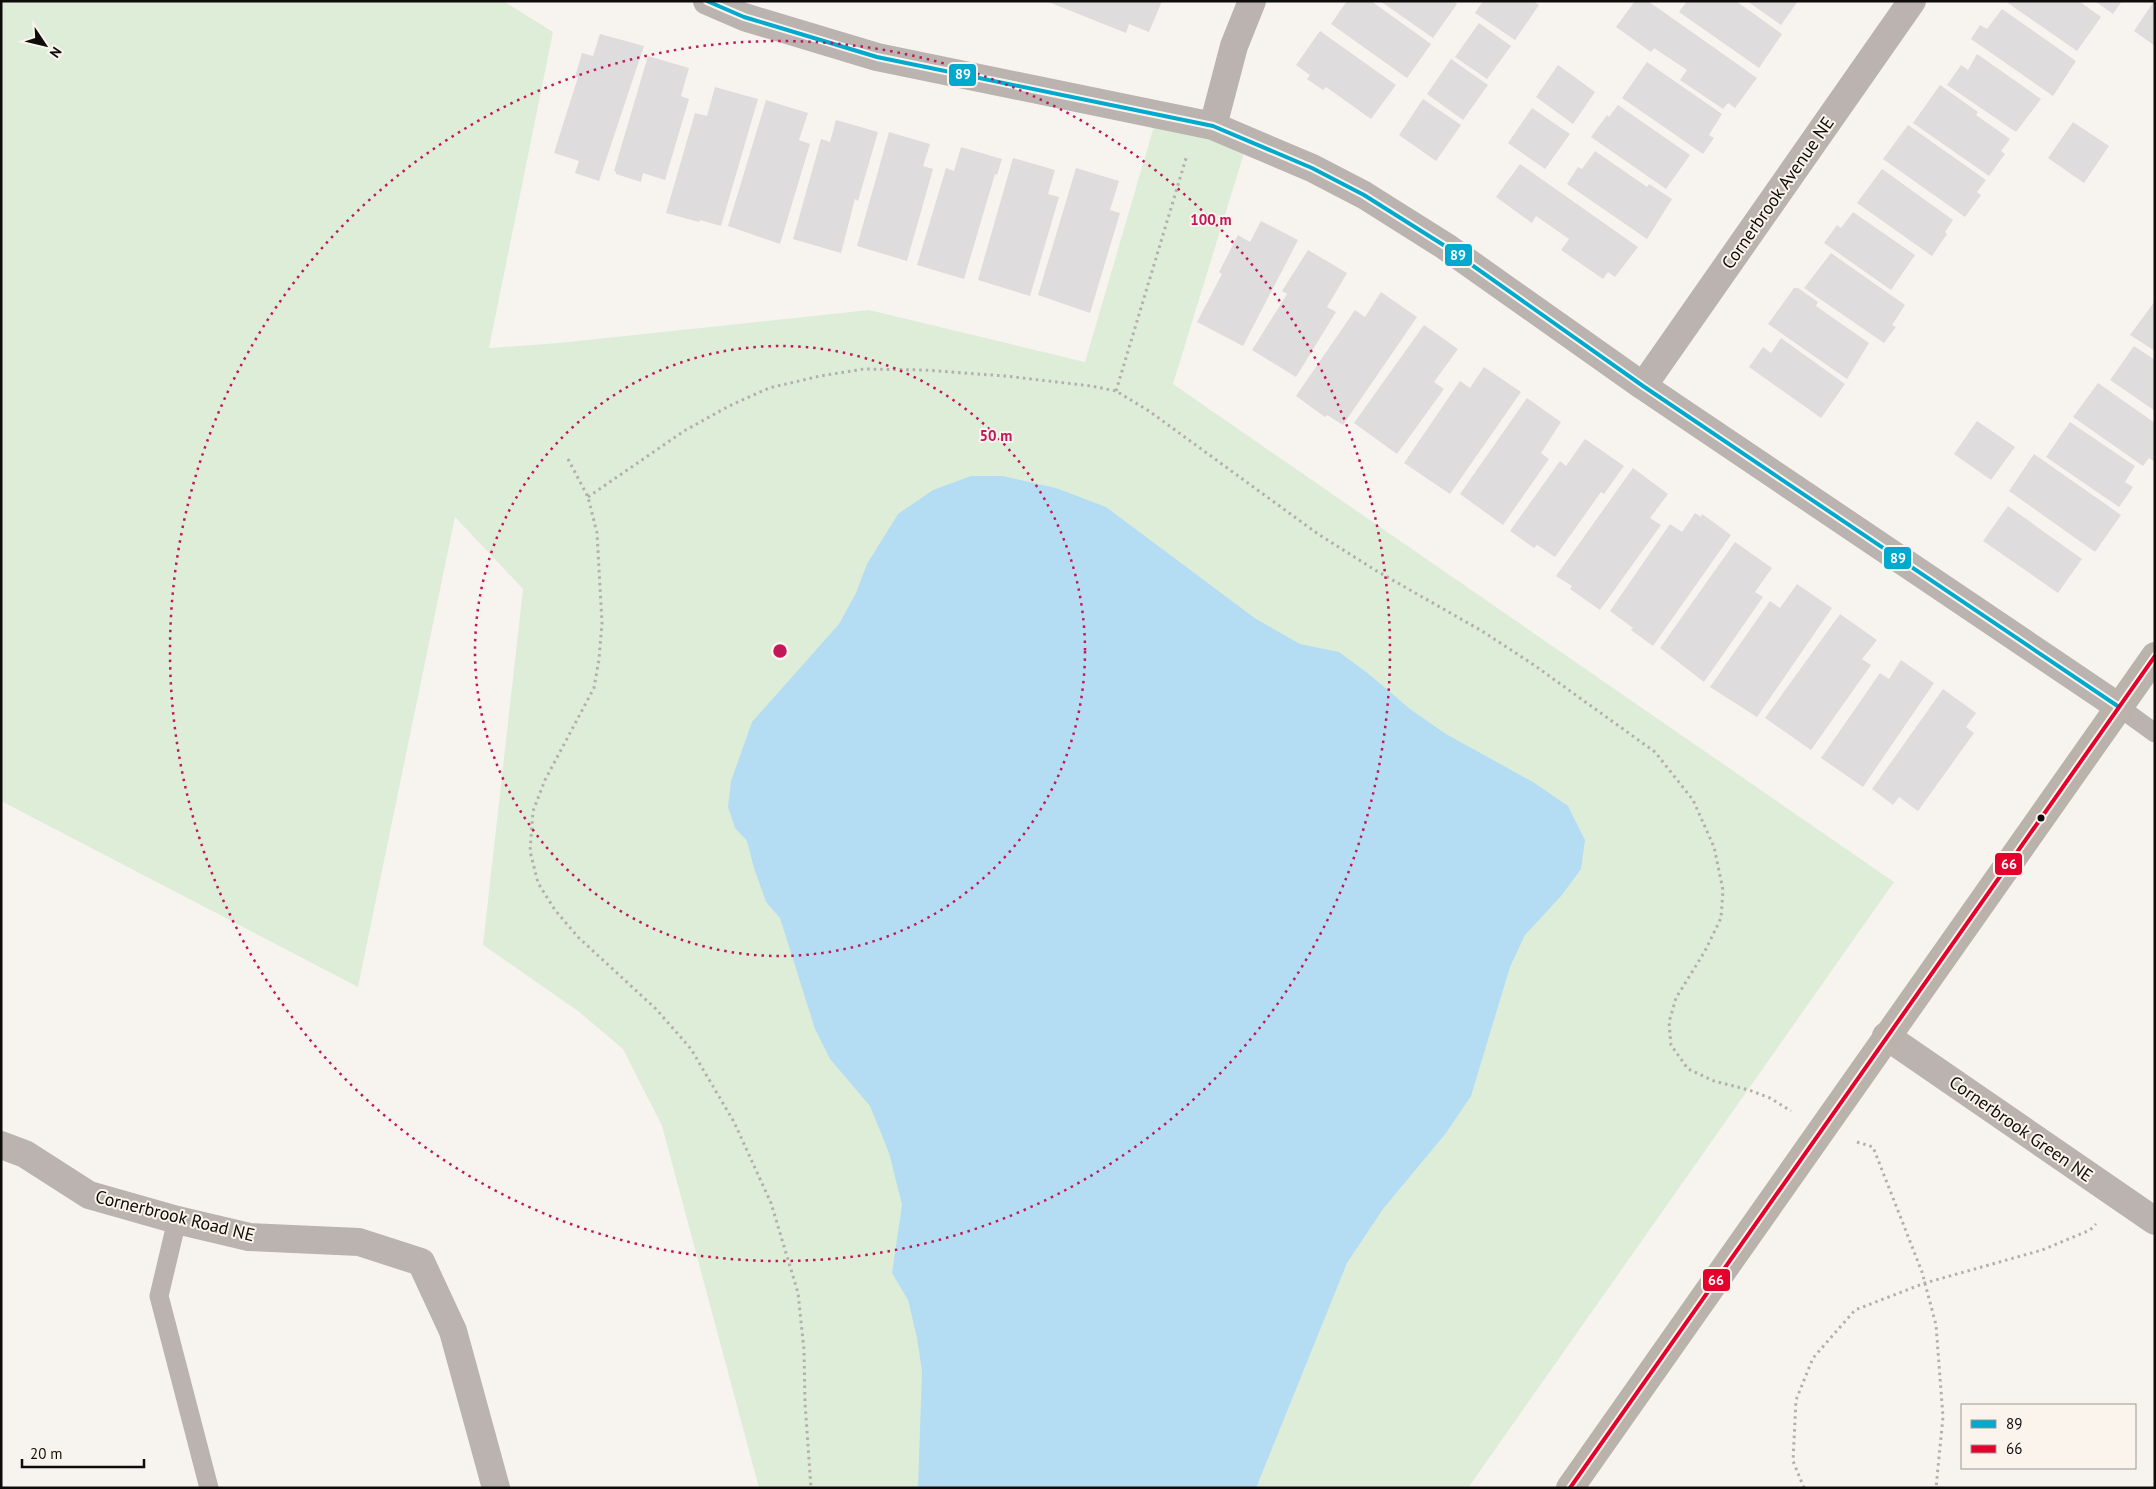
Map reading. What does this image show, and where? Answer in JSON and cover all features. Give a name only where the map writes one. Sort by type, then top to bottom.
[{"type":"street","points":[[707,1],[744,17],[877,57],[1205,125],[1312,168],[1401,217],[1445,246],[1643,386],[2119,707]]},
{"type":"street","points":[[1205,125],[1252,1]]},
{"type":"street","name":"Cornerbrook Avenue NE","points":[[1643,386],[1912,1]]},
{"type":"street","points":[[1570,1488],[2155,656]]},
{"type":"street","name":"Cornerbrook Green NE","points":[[1886,1036],[2155,1221]]},
{"type":"street","name":"Cornerbrook Road NE","points":[[1,1145],[25,1154],[89,1195],[177,1220],[249,1237],[359,1242],[421,1262],[453,1330],[496,1488]]},
{"type":"lane","points":[[2119,707],[2155,733]]},
{"type":"lane","points":[[177,1220],[159,1296],[210,1488]]},
{"type":"path","points":[[1116,391],[1205,125]]},
{"type":"path","points":[[588,496],[684,431],[729,406],[769,388],[820,376],[864,370],[924,370],[1091,386],[1116,391],[1149,411],[1318,534],[1375,570],[1482,631],[1534,665],[1654,752],[1693,800],[1714,847],[1723,890],[1721,918],[1705,951],[1676,998],[1669,1022],[1671,1045],[1688,1069],[1714,1081],[1749,1090],[1770,1098],[1820,1131],[1873,1147],[1925,1283],[1936,1325],[1943,1417],[1936,1488]]},
{"type":"path","points":[[568,459],[588,496],[597,533],[602,623],[594,688],[545,780],[533,811],[530,851],[538,883],[555,910],[578,937],[656,1009],[691,1049],[734,1122],[771,1203],[798,1293],[804,1350],[805,1403],[811,1488]]},
{"type":"path","points":[[1804,1488],[1793,1461],[1796,1400],[1813,1358],[1855,1310],[1925,1283],[2042,1250],[2090,1230],[2121,1198]]},
{"type":"green space","points":[[1,1],[503,1],[553,32],[489,348],[559,343],[869,310],[1085,362],[1157,116],[1248,140],[1173,384],[1894,882],[1468,1488],[759,1488],[662,1126],[623,1049],[578,1011],[483,945],[523,589],[455,517],[358,987],[1,801]]},
{"type":"water","points":[[971,476],[1003,476],[1056,488],[1106,507],[1256,619],[1300,644],[1339,652],[1410,709],[1446,734],[1533,782],[1568,806],[1585,840],[1581,869],[1562,895],[1525,935],[1510,967],[1471,1096],[1446,1133],[1383,1209],[1347,1263],[1256,1488],[918,1488],[922,1371],[908,1300],[892,1273],[902,1205],[889,1153],[870,1106],[830,1059],[815,1029],[780,918],[766,902],[747,841],[735,828],[728,807],[731,781],[752,722],[839,624],[856,593],[867,564],[898,514],[933,490]]},
{"type":"building","points":[[1046,1],[1162,1],[1149,32],[1129,24],[1126,33]]},
{"type":"building","points":[[1347,1],[1371,1],[1431,44],[1407,78],[1331,24]]},
{"type":"building","points":[[1380,1],[1454,1],[1457,4],[1433,38]]},
{"type":"building","points":[[1483,1],[1533,1],[1539,5],[1515,40],[1475,13]]},
{"type":"building","points":[[1635,1],[1648,1],[1757,78],[1735,108],[1728,103],[1723,109],[1680,80],[1687,70],[1654,48],[1651,52],[1616,27]]},
{"type":"building","points":[[1687,1],[1736,1],[1782,34],[1759,68],[1679,12]]},
{"type":"building","points":[[1747,1],[1798,1],[1781,25]]},
{"type":"building","points":[[2005,1],[2079,1],[2101,17],[2077,51]]},
{"type":"building","points":[[2095,1],[2122,1],[2113,14]]},
{"type":"building","points":[[2155,1],[2155,46],[2134,31]]},
{"type":"building","points":[[2002,9],[2076,61],[2053,96],[1971,39],[1980,25],[1987,29]]},
{"type":"building","points":[[1479,23],[1511,46],[1487,79],[1455,57]]},
{"type":"building","points":[[1320,31],[1396,85],[1371,119],[1326,87],[1323,90],[1307,79],[1310,75],[1296,65]]},
{"type":"building","points":[[600,34],[644,46],[599,181],[575,173],[579,161],[554,153],[578,77],[575,77],[582,53],[593,56]]},
{"type":"building","points":[[1977,54],[2041,99],[2016,132],[1947,85],[1961,65],[1968,70]]},
{"type":"building","points":[[648,56],[689,68],[681,96],[689,99],[665,180],[643,173],[641,182],[616,174],[614,171]]},
{"type":"building","points":[[1451,59],[1488,85],[1463,120],[1427,94]]},
{"type":"building","points":[[1647,62],[1722,114],[1709,135],[1714,138],[1703,154],[1622,98]]},
{"type":"building","points":[[1558,65],[1595,92],[1573,124],[1536,97]]},
{"type":"building","points":[[1940,85],[1978,112],[1976,115],[2010,139],[2001,151],[2005,154],[1989,176],[1913,123]]},
{"type":"building","points":[[715,87],[758,99],[721,226],[666,213],[695,113],[707,116]]},
{"type":"building","points":[[1423,99],[1461,125],[1436,161],[1399,135]]},
{"type":"building","points":[[766,100],[808,113],[799,140],[810,144],[780,244],[728,226]]},
{"type":"building","points":[[1618,105],[1690,155],[1666,189],[1591,137],[1607,115],[1609,117]]},
{"type":"building","points":[[1532,108],[1570,134],[1545,169],[1508,143]]},
{"type":"building","points":[[836,120],[878,132],[858,201],[855,199],[841,253],[793,239],[821,139],[830,142]]},
{"type":"building","points":[[2073,122],[2109,146],[2084,183],[2048,158]]},
{"type":"building","points":[[1908,125],[1986,180],[1977,192],[1981,195],[1965,217],[1883,159]]},
{"type":"building","points":[[889,132],[930,144],[923,166],[933,169],[907,261],[857,246]]},
{"type":"building","points":[[961,147],[1002,159],[997,175],[995,174],[964,279],[917,265],[946,168],[954,171]]},
{"type":"building","points":[[1595,151],[1647,187],[1649,184],[1672,199],[1647,239],[1567,184],[1578,167],[1582,169]]},
{"type":"building","points":[[1013,158],[1055,170],[1048,194],[1059,197],[1030,296],[978,280]]},
{"type":"building","points":[[1520,164],[1638,247],[1615,277],[1608,272],[1603,279],[1561,250],[1569,239],[1536,216],[1532,223],[1496,197]]},
{"type":"building","points":[[1076,168],[1119,181],[1110,210],[1120,213],[1090,313],[1038,295]]},
{"type":"building","points":[[1882,169],[1953,220],[1945,232],[1947,234],[1932,256],[1857,203]]},
{"type":"building","points":[[1853,212],[1915,255],[1891,290],[1824,243],[1837,225],[1841,228]]},
{"type":"building","points":[[1261,221],[1298,240],[1243,346],[1197,322],[1222,274],[1219,272],[1238,235],[1250,242]]},
{"type":"building","points":[[1308,250],[1347,273],[1327,307],[1336,312],[1296,377],[1252,350],[1287,294],[1282,291]]},
{"type":"building","points":[[1831,253],[1905,305],[1892,325],[1896,327],[1884,343],[1804,288]]},
{"type":"building","points":[[1794,288],[1798,288],[1818,302],[1816,306],[1869,343],[1847,379],[1768,324]]},
{"type":"building","points":[[1381,292],[1417,317],[1343,425],[1327,415],[1325,417],[1296,396],[1355,310],[1365,317]]},
{"type":"building","points":[[2155,301],[2155,351],[2130,335]]},
{"type":"building","points":[[1424,325],[1458,349],[1434,382],[1444,389],[1397,454],[1354,423]]},
{"type":"building","points":[[1781,338],[1845,384],[1821,418],[1749,367],[1763,347],[1771,353]]},
{"type":"building","points":[[2134,346],[2155,360],[2155,411],[2110,380]]},
{"type":"building","points":[[1484,367],[1521,392],[1450,494],[1404,463],[1460,381],[1470,388]]},
{"type":"building","points":[[2098,383],[2155,423],[2155,462],[2149,458],[2143,466],[2073,417]]},
{"type":"building","points":[[1527,398],[1561,422],[1541,453],[1549,459],[1503,525],[1460,494]]},
{"type":"building","points":[[1977,421],[2015,447],[1991,480],[1954,454]]},
{"type":"building","points":[[2070,422],[2135,466],[2125,482],[2133,487],[2119,507],[2046,457]]},
{"type":"building","points":[[1585,439],[1624,466],[1604,494],[1601,492],[1555,557],[1537,545],[1534,548],[1510,531],[1560,461],[1566,466]]},
{"type":"building","points":[[2034,454],[2121,515],[2095,552],[2009,491]]},
{"type":"building","points":[[1633,468],[1668,494],[1650,518],[1661,525],[1600,610],[1570,589],[1572,586],[1556,576]]},
{"type":"building","points":[[2008,506],[2082,559],[2058,593],[1983,541]]},
{"type":"building","points":[[1695,513],[1701,517],[1702,514],[1731,535],[1653,646],[1610,611],[1670,524],[1682,532]]},
{"type":"building","points":[[1735,542],[1772,568],[1755,592],[1763,597],[1704,682],[1660,648]]},
{"type":"building","points":[[1797,584],[1832,608],[1757,717],[1710,687],[1770,601],[1780,608]]},
{"type":"building","points":[[1840,614],[1877,640],[1862,659],[1871,665],[1811,750],[1765,718]]},
{"type":"building","points":[[1901,660],[1934,683],[1863,787],[1821,758],[1880,673],[1889,679]]},
{"type":"building","points":[[1943,689],[1976,713],[1966,727],[1974,733],[1918,811],[1899,797],[1893,805],[1872,789]]},
{"type":"transit line","name":"89","points":[[707,1],[744,17],[877,57],[1213,126],[1312,168],[1364,195],[1445,246],[1643,386],[2119,707]]},
{"type":"transit line","name":"66","points":[[1570,1488],[2155,656]]}]
